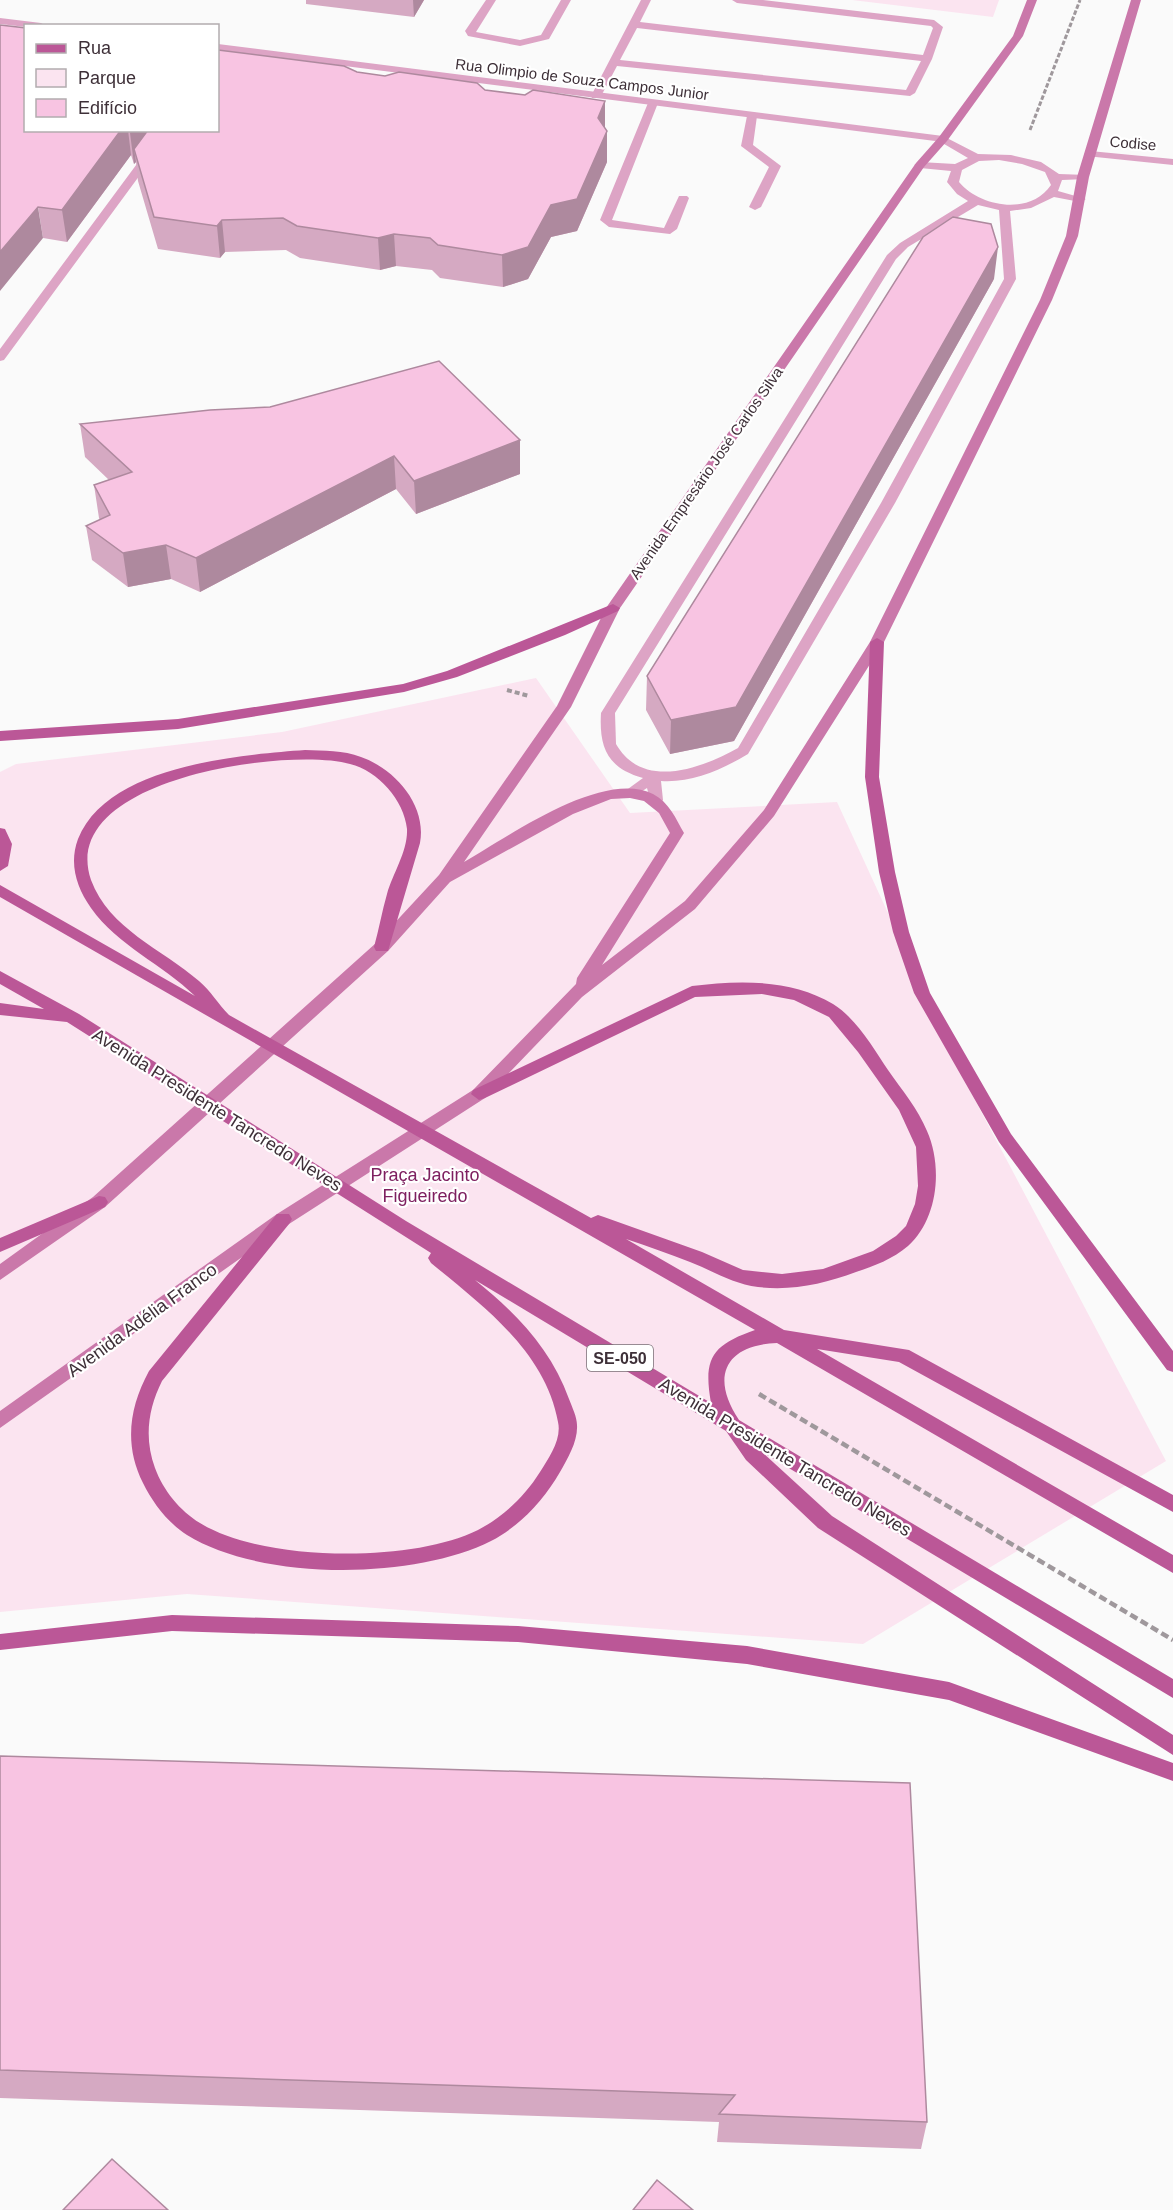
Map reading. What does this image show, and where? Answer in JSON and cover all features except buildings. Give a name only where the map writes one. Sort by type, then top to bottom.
[{"type":"main road","name":"Avenida Empresário José Carlos Silva","points":[[99,1202],[382,947],[444,879],[564,707],[612,609],[920,165],[943,139],[1018,36],[1032,0]]},
{"type":"main road","points":[[479,1094],[576,993],[690,905],[769,813],[877,642],[1046,300],[1072,236],[1083,177],[1136,0]]},
{"type":"main road","points":[[0,736],[178,724],[404,688],[452,674],[560,633],[612,609]]},
{"type":"main road","points":[[877,642],[872,777],[894,902],[901,932],[922,993],[1005,1138],[1173,1365]]},
{"type":"main road","points":[[223,1019],[213,1000],[121,934],[93,898],[84,880],[79,859],[85,838],[97,820],[118,799],[146,784],[205,769],[282,756],[320,754],[356,760],[378,773],[405,799],[415,832],[382,947]]},
{"type":"main road","points":[[444,879],[589,799],[628,794],[656,800],[671,817],[677,833],[576,993]]},
{"type":"main road","points":[[0,833],[4,844],[0,866]]},
{"type":"main road","points":[[0,890],[223,1019],[558,1207],[1173,1565]]},
{"type":"main road","name":"Avenida Presidente Tancredo Neves","points":[[0,977],[73,1018],[400,1226],[1173,1689]]},
{"type":"main road","points":[[479,1094],[692,992],[730,986],[769,990],[802,998],[830,1010],[876,1065],[910,1114],[923,1142],[928,1170],[925,1207],[915,1227],[902,1243],[875,1259],[803,1281],[742,1277],[698,1258],[558,1207]]},
{"type":"main road","points":[[0,1009],[73,1018]]},
{"type":"main road","name":"Avenida Adélia Franco","points":[[0,1421],[283,1219],[479,1094]]},
{"type":"main road","points":[[0,1245],[99,1202]]},
{"type":"main road","points":[[0,1273],[99,1202]]},
{"type":"main road","points":[[283,1219],[155,1376],[143,1400],[139,1429],[142,1461],[154,1490],[173,1512],[196,1530],[245,1550],[300,1559],[358,1562],[420,1557],[475,1540],[514,1516],[542,1486],[559,1458],[568,1426],[558,1392],[539,1355],[510,1320],[400,1226]]},
{"type":"main road","points":[[1173,1504],[903,1355],[779,1336],[758,1338],[740,1344],[726,1352],[717,1365],[717,1386],[721,1408],[753,1455],[825,1522],[1173,1746]]},
{"type":"main road","points":[[0,1642],[172,1623],[518,1634],[747,1655],[949,1691],[1173,1772]]},
{"type":"street","points":[[490,0],[470,31],[472,34],[520,43],[545,37],[566,0]]},
{"type":"street","points":[[596,96],[646,0]]},
{"type":"street","points":[[613,62],[910,93],[927,59],[938,27],[934,22],[737,0]]},
{"type":"street","points":[[0,21],[25,24]]},
{"type":"street","points":[[633,24],[927,59]]},
{"type":"street","name":"Rua Olimpio de Souza Campos Junior","points":[[219,48],[228,53],[943,139]]},
{"type":"street","points":[[653,103],[606,220],[609,224],[666,231],[670,229],[683,198]]},
{"type":"street","points":[[752,116],[747,146],[775,166],[755,207]]},
{"type":"street","points":[[0,357],[167,132]]},
{"type":"street","points":[[943,139],[976,158]]},
{"type":"street","name":"Codise","points":[[1090,154],[1173,162]]},
{"type":"street","points":[[920,165],[957,168],[976,158],[1007,156],[1037,163],[1054,177],[1083,177]]},
{"type":"street","points":[[957,168],[953,182],[957,189],[976,201],[1004,206],[1032,204],[1052,194],[1080,199]]},
{"type":"street","points":[[1052,194],[1055,186],[1054,177]]},
{"type":"street","points":[[976,201],[904,245],[891,257],[608,713],[608,742],[620,760],[640,774],[653,778],[668,778],[722,764],[743,751],[888,503],[1010,279],[1004,206]]},
{"type":"street","points":[[628,794],[653,778]]},
{"type":"street","points":[[653,778],[656,800]]},
{"type":"path","points":[[1027,139],[1080,0]]},
{"type":"green space","points":[[852,0],[999,0],[993,17]]},
{"type":"green space","name":"Praça Jacinto Figueiredo","points":[[536,678],[630,813],[837,802],[967,1085],[1166,1461],[863,1644],[187,1594],[0,1612],[0,772],[16,764],[282,732]]}]
